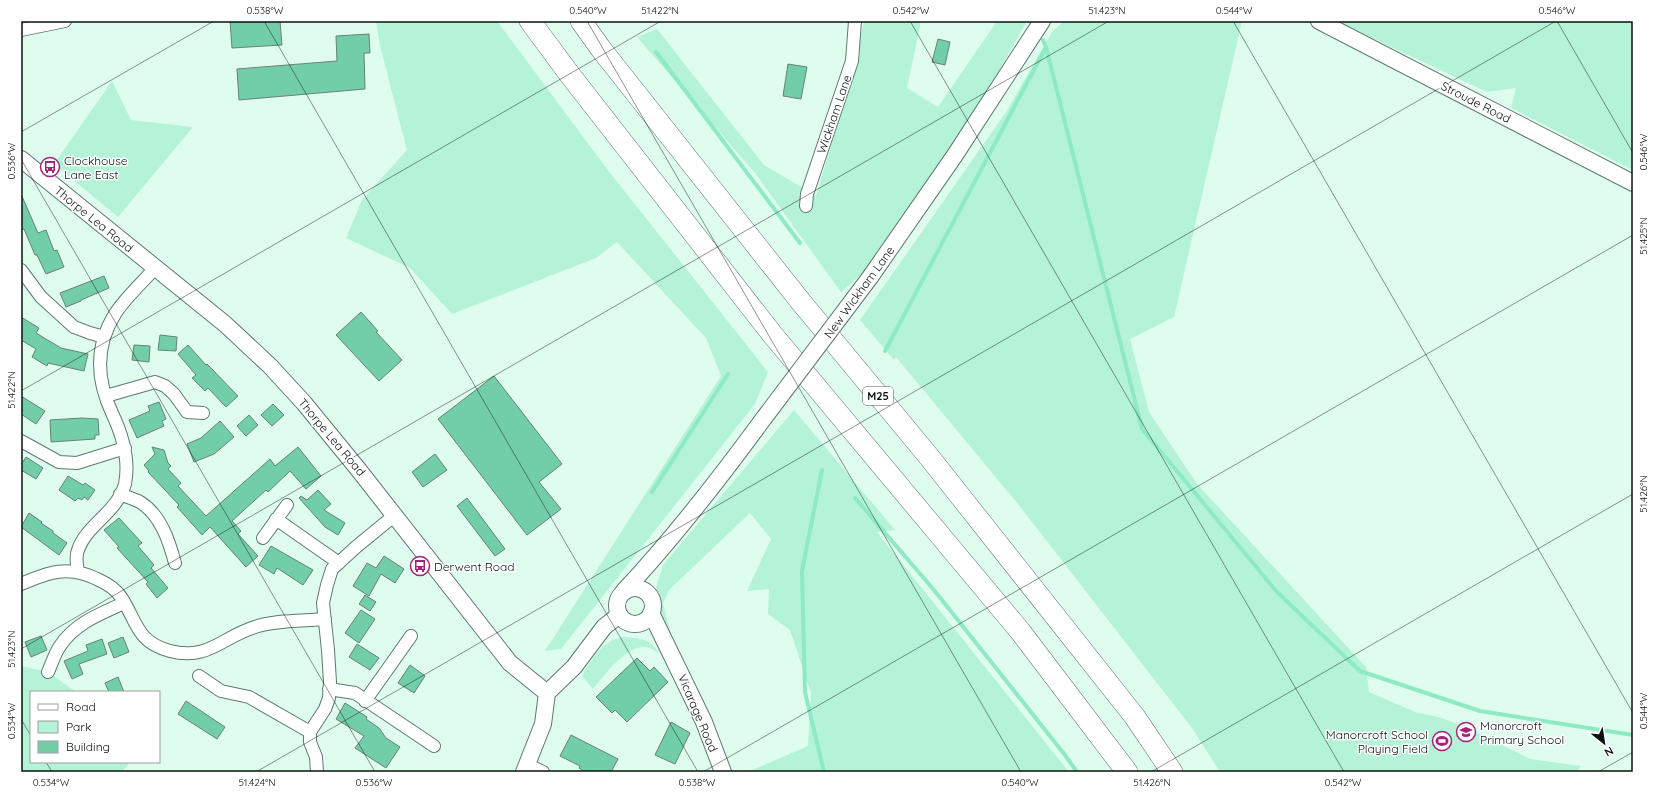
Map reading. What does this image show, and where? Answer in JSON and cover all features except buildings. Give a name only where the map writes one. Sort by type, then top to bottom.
[{"type":"highway","points":[[530,21],[570,75],[772,334],[1020,631],[1127,772]]},
{"type":"highway","name":"M25","points":[[581,21],[802,302],[930,458],[1135,717],[1172,772]]},
{"type":"main road","name":"New Wickham Lane","points":[[623,592],[660,552],[722,475],[872,276],[955,155],[1042,21]]},
{"type":"main road","name":"Stroude Road","points":[[1319,21],[1633,183]]},
{"type":"main road","name":"Thorpe Lea Road","points":[[21,159],[225,324],[270,366],[304,403],[395,515],[510,663],[547,693]]},
{"type":"main road","name":"New Wickham Lane","points":[[645,591],[660,552]]},
{"type":"main road","points":[[634,588],[645,591],[652,598],[653,608],[645,618],[627,622],[619,615],[617,605],[623,592],[634,588]]},
{"type":"main road","points":[[525,768],[543,724],[547,693],[574,666],[604,627],[619,615]]},
{"type":"main road","name":"Vicarage Road","points":[[645,618],[672,654],[704,722],[723,772]]},
{"type":"street","points":[[21,30],[65,21]]},
{"type":"street","name":"Wickham Lane","points":[[806,206],[807,194],[852,61],[855,21]]},
{"type":"street","points":[[78,571],[76,560],[78,550],[85,537],[116,504],[125,484],[126,461],[120,429],[108,405],[100,373],[100,355],[104,337],[116,313],[155,268]]},
{"type":"street","points":[[21,270],[41,297],[74,327],[104,337]]},
{"type":"street","points":[[106,396],[155,382],[165,386],[174,394],[187,412],[203,413]]},
{"type":"street","points":[[21,441],[59,462],[77,463],[124,448]]},
{"type":"street","points":[[120,494],[141,503],[162,525],[169,541],[175,563]]},
{"type":"street","points":[[262,538],[287,505]]},
{"type":"street","points":[[317,772],[316,757],[310,742],[310,732],[325,709],[329,698],[328,650],[323,602],[327,585],[332,569],[395,515]]},
{"type":"street","points":[[276,519],[339,563]]},
{"type":"street","points":[[21,584],[52,573],[78,571],[109,584],[124,602],[136,626],[153,644],[169,651],[183,654],[201,653],[255,627],[325,619]]},
{"type":"street","points":[[48,672],[59,647],[70,633],[82,623],[124,602]]},
{"type":"street","points":[[365,701],[412,636]]},
{"type":"street","points":[[198,676],[221,691],[249,697],[310,732]]},
{"type":"street","points":[[329,689],[355,694],[434,746]]},
{"type":"street","points":[[525,768],[543,772]]},
{"type":"green space","points":[[376,21],[497,21],[607,169],[768,372],[755,404],[561,649],[545,651],[721,376],[706,338],[617,242],[596,258],[452,314],[410,268],[346,238],[362,200],[407,150],[380,46]]},
{"type":"green space","points":[[864,21],[921,21],[907,88],[938,107],[997,21],[1027,21],[991,85],[910,209],[864,272],[841,292],[755,173],[637,37],[657,29],[764,165],[816,196],[856,62]]},
{"type":"green space","points":[[1064,21],[1242,21],[1174,317],[1130,339],[1149,412],[1197,484],[1366,667],[1369,692],[1415,712],[1442,718],[1474,731],[1530,759],[1581,766],[1577,772],[1220,772],[1192,728],[1018,504],[896,357],[935,292],[894,360],[860,320],[1006,112],[1052,32]]},
{"type":"green space","points":[[1336,21],[1633,21],[1633,170],[1511,108],[1516,88],[1487,92]]},
{"type":"green space","points":[[112,81],[131,120],[193,127],[118,217],[54,164]]},
{"type":"green space","points":[[794,410],[895,530],[877,532],[1069,772],[748,772],[808,746],[811,693],[790,630],[768,614],[769,589],[747,591],[771,539],[750,513],[670,589],[663,603],[671,636],[659,618],[655,602],[657,585],[663,565]]},
{"type":"green space","points":[[622,637],[648,642],[652,644],[659,653],[650,648],[642,647],[634,649],[618,661],[593,689],[582,676],[594,657],[603,647],[609,642]]},
{"type":"green space","points":[[21,666],[48,672],[75,691],[30,691],[30,763],[129,763],[122,772],[21,772]]},
{"type":"waterway","points":[[1043,40],[1142,429],[1277,592],[1360,671],[1480,711],[1633,735]]},
{"type":"waterway","points":[[885,351],[1046,47]]},
{"type":"waterway","points":[[656,52],[800,243]]},
{"type":"waterway","points":[[652,492],[728,374]]},
{"type":"waterway","points":[[822,470],[802,571],[805,692],[824,772]]},
{"type":"waterway","points":[[855,498],[934,590],[1077,772]]},
{"type":"place","name":"Clockhouse Lane East","points":[[50,167]]},
{"type":"place","name":"Derwent Road","points":[[420,566]]},
{"type":"place","name":"Manorcroft Primary School","points":[[1466,732]]},
{"type":"place","name":"Manorcroft School Playing Field","points":[[1442,741]]}]
